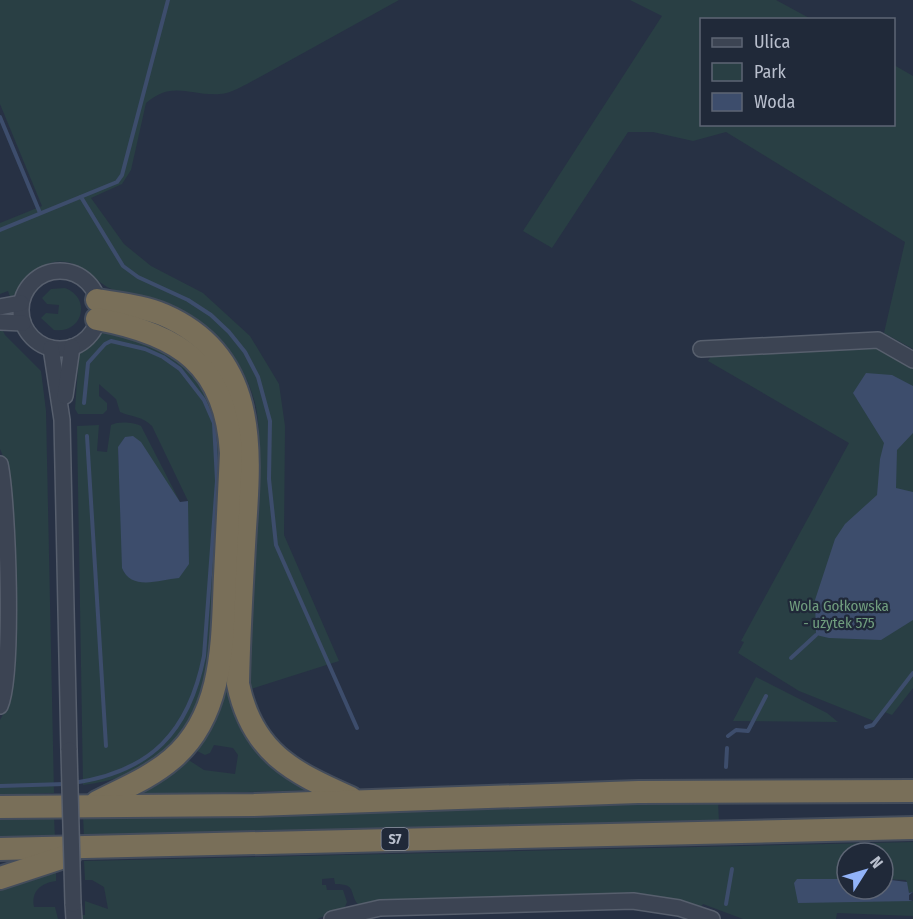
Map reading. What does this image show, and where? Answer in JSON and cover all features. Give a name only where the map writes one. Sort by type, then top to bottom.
[{"type":"highway","points":[[97,310],[142,308],[177,321],[207,343],[231,376],[241,403],[249,446],[240,612],[238,684],[240,696],[256,733],[272,754],[303,777],[356,800]]},
{"type":"highway","points":[[92,805],[150,775],[173,759],[195,731],[212,697],[222,648],[231,453],[230,433],[217,392],[196,362],[167,339],[97,310]]},
{"type":"highway","points":[[0,807],[254,805],[638,792],[913,791]]},
{"type":"highway","name":"S7","points":[[0,849],[913,828]]},
{"type":"highway","points":[[0,878],[98,847]]},
{"type":"street","points":[[56,272],[70,273],[83,279],[97,310],[88,336],[72,347],[51,348],[35,340],[23,323],[21,303],[31,284],[42,276],[56,272]]},
{"type":"street","points":[[0,307],[21,303]]},
{"type":"street","points":[[0,322],[23,323]]},
{"type":"street","points":[[701,349],[878,340],[913,360]]},
{"type":"street","points":[[62,420],[72,347]]},
{"type":"street","points":[[51,348],[62,420],[74,911]]},
{"type":"street","points":[[0,464],[5,507],[7,672],[0,706]]},
{"type":"street","points":[[332,919],[380,908],[633,901],[678,908],[712,919]]},
{"type":"green space","points":[[0,0],[399,0],[234,90],[223,94],[173,91],[156,96],[146,103],[131,170],[122,184],[91,198],[124,244],[151,266],[203,293],[250,336],[279,384],[285,426],[284,535],[339,661],[251,689],[247,633],[258,494],[257,411],[248,383],[238,364],[218,338],[188,314],[156,299],[111,289],[82,268],[67,262],[44,266],[21,290],[10,297],[8,291],[0,294],[0,223],[42,206],[0,104]]},
{"type":"green space","points":[[630,0],[776,0],[809,18],[700,18],[700,126],[895,126],[895,66],[913,76],[913,349],[884,333],[905,242],[726,132],[693,141],[653,132],[628,132],[552,248],[523,231],[662,16]]},
{"type":"green space","points":[[65,288],[79,299],[80,314],[72,327],[54,330],[41,318],[46,313],[58,314],[59,305],[47,304],[42,298],[51,289]]},
{"type":"green space","points":[[0,325],[5,335],[41,371],[46,411],[54,793],[0,795],[0,720],[9,703],[13,678],[11,489],[9,470],[0,449]]},
{"type":"green space","points":[[115,327],[182,357],[221,418],[217,605],[214,647],[205,687],[190,722],[166,752],[131,773],[83,785],[77,426],[99,425],[97,451],[107,452],[111,425],[126,422],[141,426],[180,502],[125,437],[118,448],[124,573],[188,501],[152,426],[141,418],[120,412],[116,399],[99,384],[99,396],[107,403],[107,410],[103,414],[78,414],[75,409],[79,354],[105,330]]},
{"type":"green space","name":"Wola Gołkowska - użytek 575","points":[[877,346],[913,368],[913,688],[892,715],[882,711],[874,721],[799,691],[738,653],[744,642],[741,641],[849,443],[708,361],[713,353]]},
{"type":"green space","points":[[756,677],[827,713],[838,722],[733,721]]},
{"type":"green space","points":[[227,679],[234,694],[317,790],[134,795],[187,759],[204,770],[235,774],[238,755],[233,748],[214,745],[210,753],[205,755],[193,749]]},
{"type":"green space","points":[[718,801],[719,822],[84,837],[83,816]]},
{"type":"green space","points":[[54,817],[55,838],[0,839],[0,818]]},
{"type":"green space","points":[[895,842],[913,842],[913,892],[909,893],[906,880],[895,880]]},
{"type":"green space","points":[[835,844],[835,879],[797,879],[835,886],[835,901],[895,901],[895,898],[913,901],[913,916],[837,913],[836,919],[743,919],[703,904],[701,907],[661,897],[640,895],[359,906],[352,890],[342,884],[335,884],[334,878],[322,879],[322,885],[326,885],[327,890],[343,890],[347,902],[344,909],[317,919],[82,919],[82,915],[85,915],[85,901],[108,909],[104,887],[92,880],[85,880],[84,861]]},
{"type":"green space","points":[[56,865],[56,881],[38,889],[33,901],[34,907],[55,907],[58,919],[0,919],[0,884]]},
{"type":"water","points":[[866,373],[892,375],[913,386],[913,433],[897,450],[896,488],[913,492],[913,620],[881,640],[829,638],[816,635],[815,600],[835,539],[845,524],[877,495],[880,459],[884,443],[853,393]]},
{"type":"water","points":[[133,436],[141,442],[180,502],[188,501],[189,564],[179,578],[139,582],[132,580],[122,568],[118,447],[125,437]]},
{"type":"water","points":[[797,879],[835,879],[835,901],[895,901],[895,880],[907,882],[909,893],[913,892],[909,895],[909,900],[913,901],[798,903],[794,883]]},
{"type":"waterway","points":[[0,230],[117,182],[122,175],[168,0]]},
{"type":"waterway","points":[[0,117],[40,213]]},
{"type":"waterway","points":[[81,197],[123,266],[138,277],[188,300],[211,315],[245,352],[258,377],[270,421],[269,479],[276,545],[357,728]]},
{"type":"waterway","points":[[73,783],[100,778],[145,758],[177,727],[188,706],[204,656],[217,481],[214,423],[204,400],[180,369],[163,357],[145,349],[111,341],[105,344],[88,363],[84,403]]},
{"type":"waterway","points":[[87,436],[106,746]]},
{"type":"waterway","points":[[791,658],[816,635]]},
{"type":"waterway","points":[[866,727],[873,725],[913,673]]},
{"type":"waterway","points":[[728,736],[736,730],[748,731],[766,696]]},
{"type":"waterway","points":[[726,767],[727,748]]},
{"type":"waterway","points":[[0,786],[65,784]]},
{"type":"waterway","points":[[726,904],[732,869]]}]
